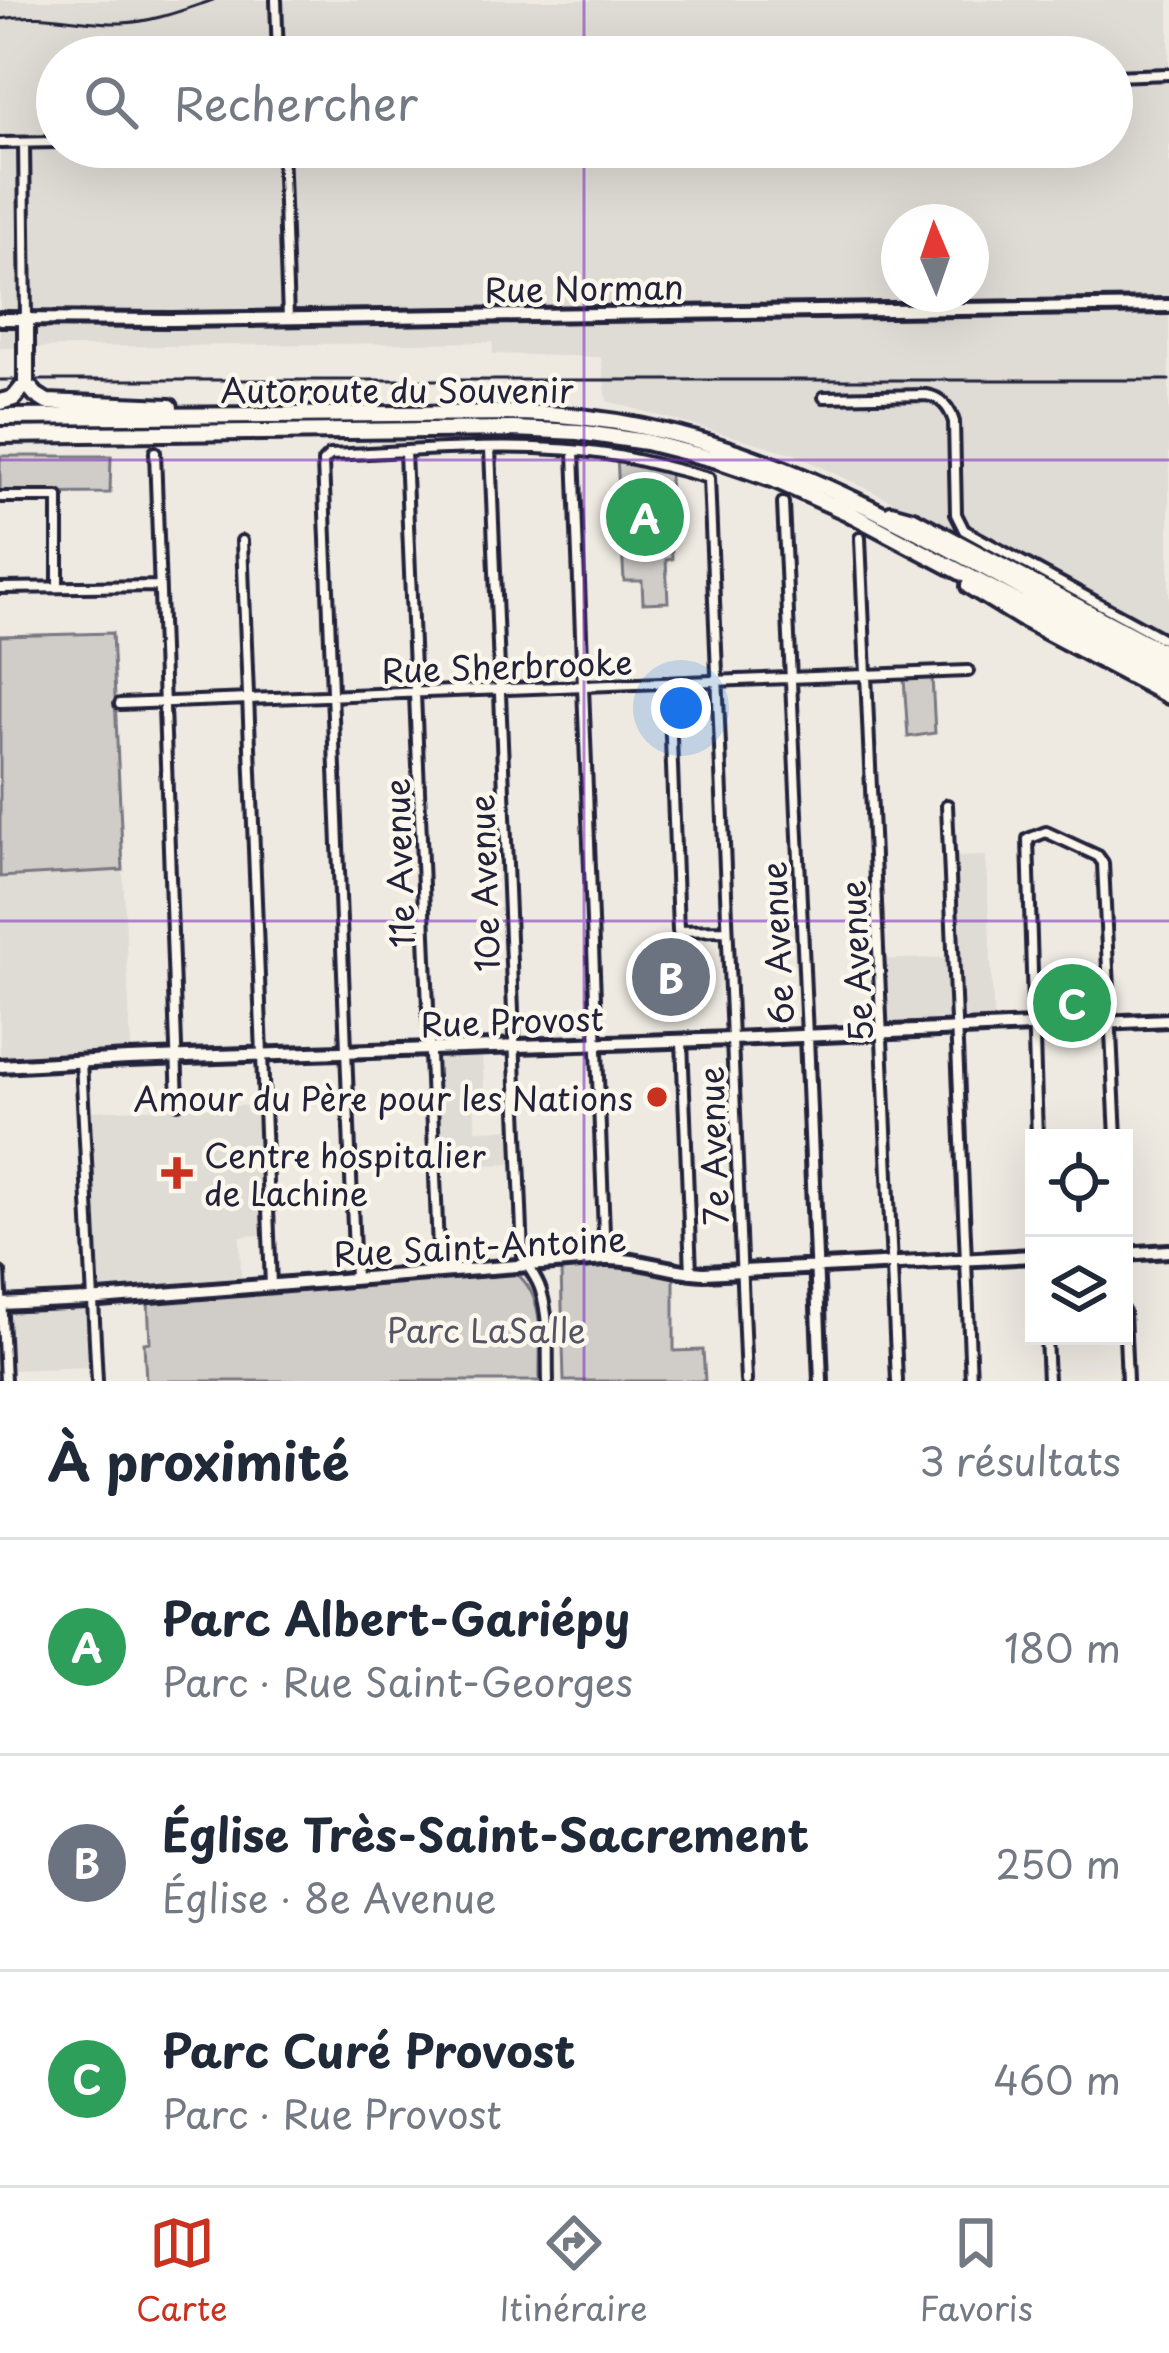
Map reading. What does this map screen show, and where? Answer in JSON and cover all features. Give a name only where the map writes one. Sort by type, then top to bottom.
[{"type":"highway","points":[[0,402],[14,398],[26,385],[26,319]]},
{"type":"highway","points":[[26,385],[47,402],[270,415]]},
{"type":"highway","name":"Autoroute du Souvenir","points":[[0,417],[537,413],[632,423],[698,439],[802,474],[1169,667]]},
{"type":"highway","name":"Autoroute du Souvenir","points":[[0,436],[499,429],[593,434],[663,446],[748,470],[823,500],[1169,682]]},
{"type":"highway","points":[[869,507],[913,519],[1169,655]]},
{"type":"highway","points":[[905,543],[996,604],[1169,696]]},
{"type":"street","points":[[277,0],[278,36]]},
{"type":"street","points":[[1133,75],[1169,74]]},
{"type":"street","points":[[24,142],[26,319]]},
{"type":"street","points":[[0,143],[36,142]]},
{"type":"street","points":[[283,168],[288,318]]},
{"type":"street","name":"Rue Norman","points":[[0,319],[1169,306]]},
{"type":"street","points":[[824,397],[929,395],[939,399],[954,422],[956,514],[964,530],[1169,642]]},
{"type":"street","points":[[356,1279],[323,462],[330,455],[490,449],[574,452],[605,1259]]},
{"type":"street","name":"10e Avenue","points":[[490,449],[523,1256],[535,1275],[546,1316],[548,1381]]},
{"type":"street","points":[[155,452],[178,1103]]},
{"type":"street","name":"11e Avenue","points":[[405,452],[439,1273]]},
{"type":"street","name":"7e Avenue","points":[[574,452],[616,456],[709,478],[746,1381]]},
{"type":"street","points":[[0,497],[58,497],[58,587]]},
{"type":"street","name":"6e Avenue","points":[[783,502],[821,1381]]},
{"type":"street","name":"5e Avenue","points":[[860,538],[897,1381]]},
{"type":"street","points":[[242,542],[271,1286]]},
{"type":"street","points":[[0,588],[158,586]]},
{"type":"street","name":"Rue Sherbrooke","points":[[120,704],[968,671]]},
{"type":"street","points":[[669,683],[678,932],[724,930]]},
{"type":"street","points":[[947,806],[971,1381]]},
{"type":"street","points":[[1037,1129],[1028,839],[1046,832],[1099,856],[1102,862],[1116,1129]]},
{"type":"street","name":"Rue Provost","points":[[0,1066],[1169,1020]]},
{"type":"street","points":[[682,1041],[691,1273]]},
{"type":"street","points":[[80,1061],[97,1381]]},
{"type":"street","points":[[1133,1253],[1169,1251]]},
{"type":"street","name":"Rue Saint-Antoine","points":[[1,1304],[605,1259],[637,1260],[691,1273],[1025,1256]]},
{"type":"street","points":[[0,1273],[5,1381]]},
{"type":"street","points":[[1046,1345],[1048,1381]]},
{"type":"street","points":[[1125,1345],[1127,1381]]},
{"type":"shaded area","points":[[0,0],[1169,0],[1169,633],[972,532],[966,524],[953,530],[792,453],[607,401],[601,357],[493,354],[493,342],[0,348]]},
{"type":"shaded area","points":[[986,856],[994,1027],[882,1032],[879,960],[957,957],[953,857]]},
{"type":"shaded area","points":[[123,870],[131,1051],[0,1058],[0,877]]},
{"type":"shaded area","points":[[482,1057],[484,1088],[473,1089],[476,1130],[517,1129],[519,1164],[476,1165],[474,1141],[441,1142],[438,1061]]},
{"type":"shaded area","name":"Centre hospitalier de Lachine","points":[[259,1105],[264,1235],[240,1236],[241,1281],[98,1292],[89,1111]]},
{"type":"shaded area","points":[[84,1306],[89,1367],[11,1370],[9,1312]]},
{"type":"green space","points":[[0,456],[111,456],[110,493],[0,494]]},
{"type":"green space","points":[[617,456],[669,468],[672,559],[666,560],[668,602],[643,603],[642,581],[624,581]]},
{"type":"green space","points":[[112,633],[123,870],[0,877],[0,636]]},
{"type":"green space","points":[[932,677],[935,733],[908,737],[904,679]]},
{"type":"green space","points":[[1103,979],[1105,1013],[1041,1016],[1039,982]]},
{"type":"green space","name":"Parc LaSalle","points":[[632,1266],[674,1276],[674,1351],[703,1350],[705,1381],[564,1381],[561,1269]]},
{"type":"green space","name":"Parc LaSalle","points":[[517,1274],[527,1284],[537,1309],[540,1381],[146,1381],[148,1302]]},
{"type":"railway","points":[[0,19],[32,16],[134,22],[213,0]]},
{"type":"railway","points":[[0,380],[1169,380]]},
{"type":"place","name":"Parc Albert-Gariépy","points":[[645,517]]},
{"type":"place","name":"Église Très-Saint-Sacrement","points":[[671,977]]},
{"type":"place","name":"Parc Curé Provost","points":[[1072,1003]]},
{"type":"place","name":"Amour du Père pour les Nations","points":[[657,1097]]},
{"type":"place","name":"Centre hospitalier de Lachine","points":[[177,1173]]}]
